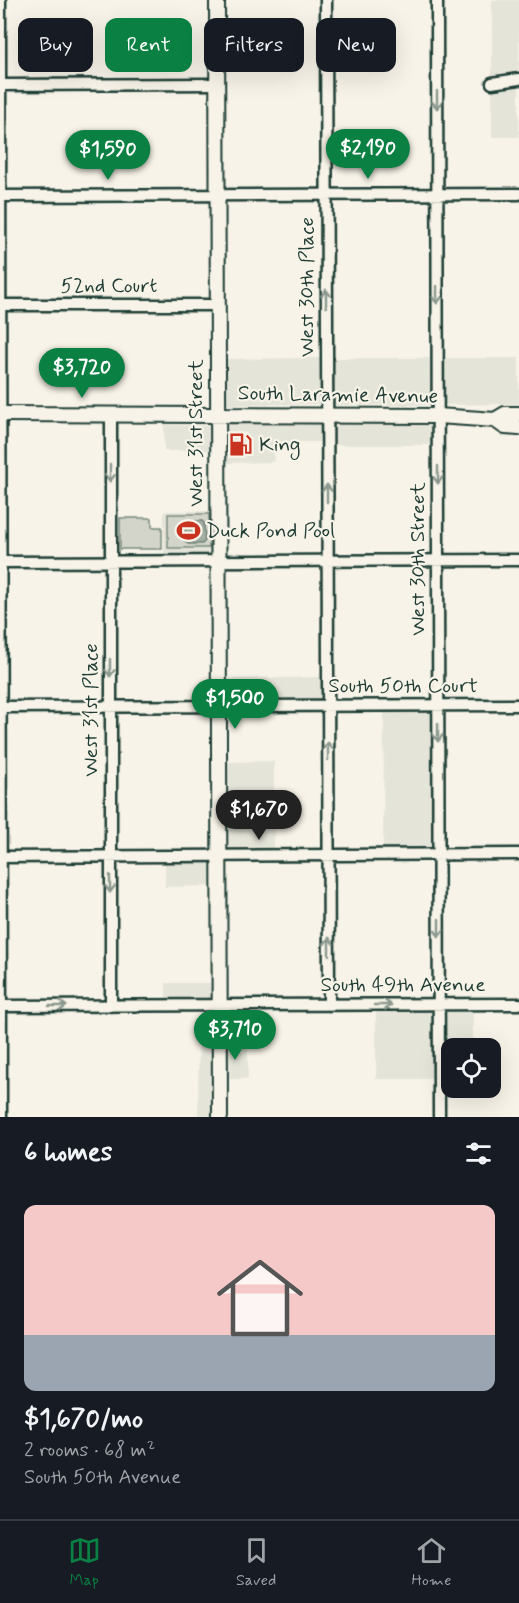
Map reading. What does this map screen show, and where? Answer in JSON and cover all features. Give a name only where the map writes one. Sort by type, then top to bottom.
[{"type":"main road","name":"West 31st Street","points":[[217,0],[220,1117]]},
{"type":"main road","name":"South Laramie Avenue","points":[[495,420],[506,414],[518,413]]},
{"type":"main road","name":"South Laramie Avenue","points":[[0,414],[438,416],[495,420],[505,427],[519,428]]},
{"type":"street","points":[[0,0],[2,1117]]},
{"type":"street","name":"West 30th Place","points":[[326,0],[329,1005]]},
{"type":"street","name":"West 30th Street","points":[[437,0],[439,1117]]},
{"type":"street","points":[[492,83],[519,79]]},
{"type":"street","points":[[0,85],[217,84]]},
{"type":"street","points":[[0,196],[519,194]]},
{"type":"street","name":"52nd Court","points":[[0,305],[217,305]]},
{"type":"street","name":"West 31st Place","points":[[111,415],[111,1006]]},
{"type":"street","points":[[0,562],[519,560]]},
{"type":"street","name":"South 50th Court","points":[[0,707],[519,705]]},
{"type":"street","points":[[1,856],[519,854]]},
{"type":"street","name":"South 49th Avenue","points":[[1,1006],[519,1004]]},
{"type":"shaded area","points":[[492,0],[519,0],[519,137],[492,137]]},
{"type":"shaded area","points":[[324,358],[323,404],[226,405],[226,359]]},
{"type":"shaded area","points":[[332,358],[433,358],[432,405],[332,405]]},
{"type":"shaded area","points":[[441,358],[519,358],[519,404],[441,405]]},
{"type":"shaded area","points":[[323,424],[323,442],[274,442],[274,462],[226,463],[226,425]]},
{"type":"shaded area","points":[[332,424],[432,424],[432,445],[333,445]]},
{"type":"shaded area","points":[[164,425],[212,426],[212,450],[164,451]]},
{"type":"shaded area","name":"Duck Pond Pool","points":[[164,511],[212,511],[212,556],[164,556]]},
{"type":"shaded area","name":"Duck Pond Pool","points":[[168,514],[209,514],[209,548],[168,548]]},
{"type":"shaded area","points":[[120,518],[152,518],[152,527],[162,527],[162,549],[120,549]]},
{"type":"shaded area","points":[[188,521],[204,523],[205,541],[202,544],[188,544],[185,541],[185,523]]},
{"type":"shaded area","points":[[324,677],[323,701],[226,702],[227,679]]},
{"type":"shaded area","points":[[384,711],[432,711],[433,850],[383,851]]},
{"type":"shaded area","points":[[274,761],[274,851],[227,851],[227,762]]},
{"type":"shaded area","points":[[165,861],[213,861],[213,886],[165,887]]},
{"type":"shaded area","points":[[166,983],[213,983],[213,1000],[166,1000]]},
{"type":"shaded area","points":[[435,1009],[435,1079],[376,1079],[376,1010]]},
{"type":"shaded area","points":[[473,1009],[473,1038],[443,1038],[443,1010]]},
{"type":"shaded area","points":[[199,1010],[214,1010],[213,1117],[198,1117]]},
{"type":"shaded area","points":[[227,1011],[248,1011],[248,1079],[227,1079]]},
{"type":"place","name":"King","points":[[241,445]]},
{"type":"place","name":"Duck Pond Pool","points":[[188,531]]}]
